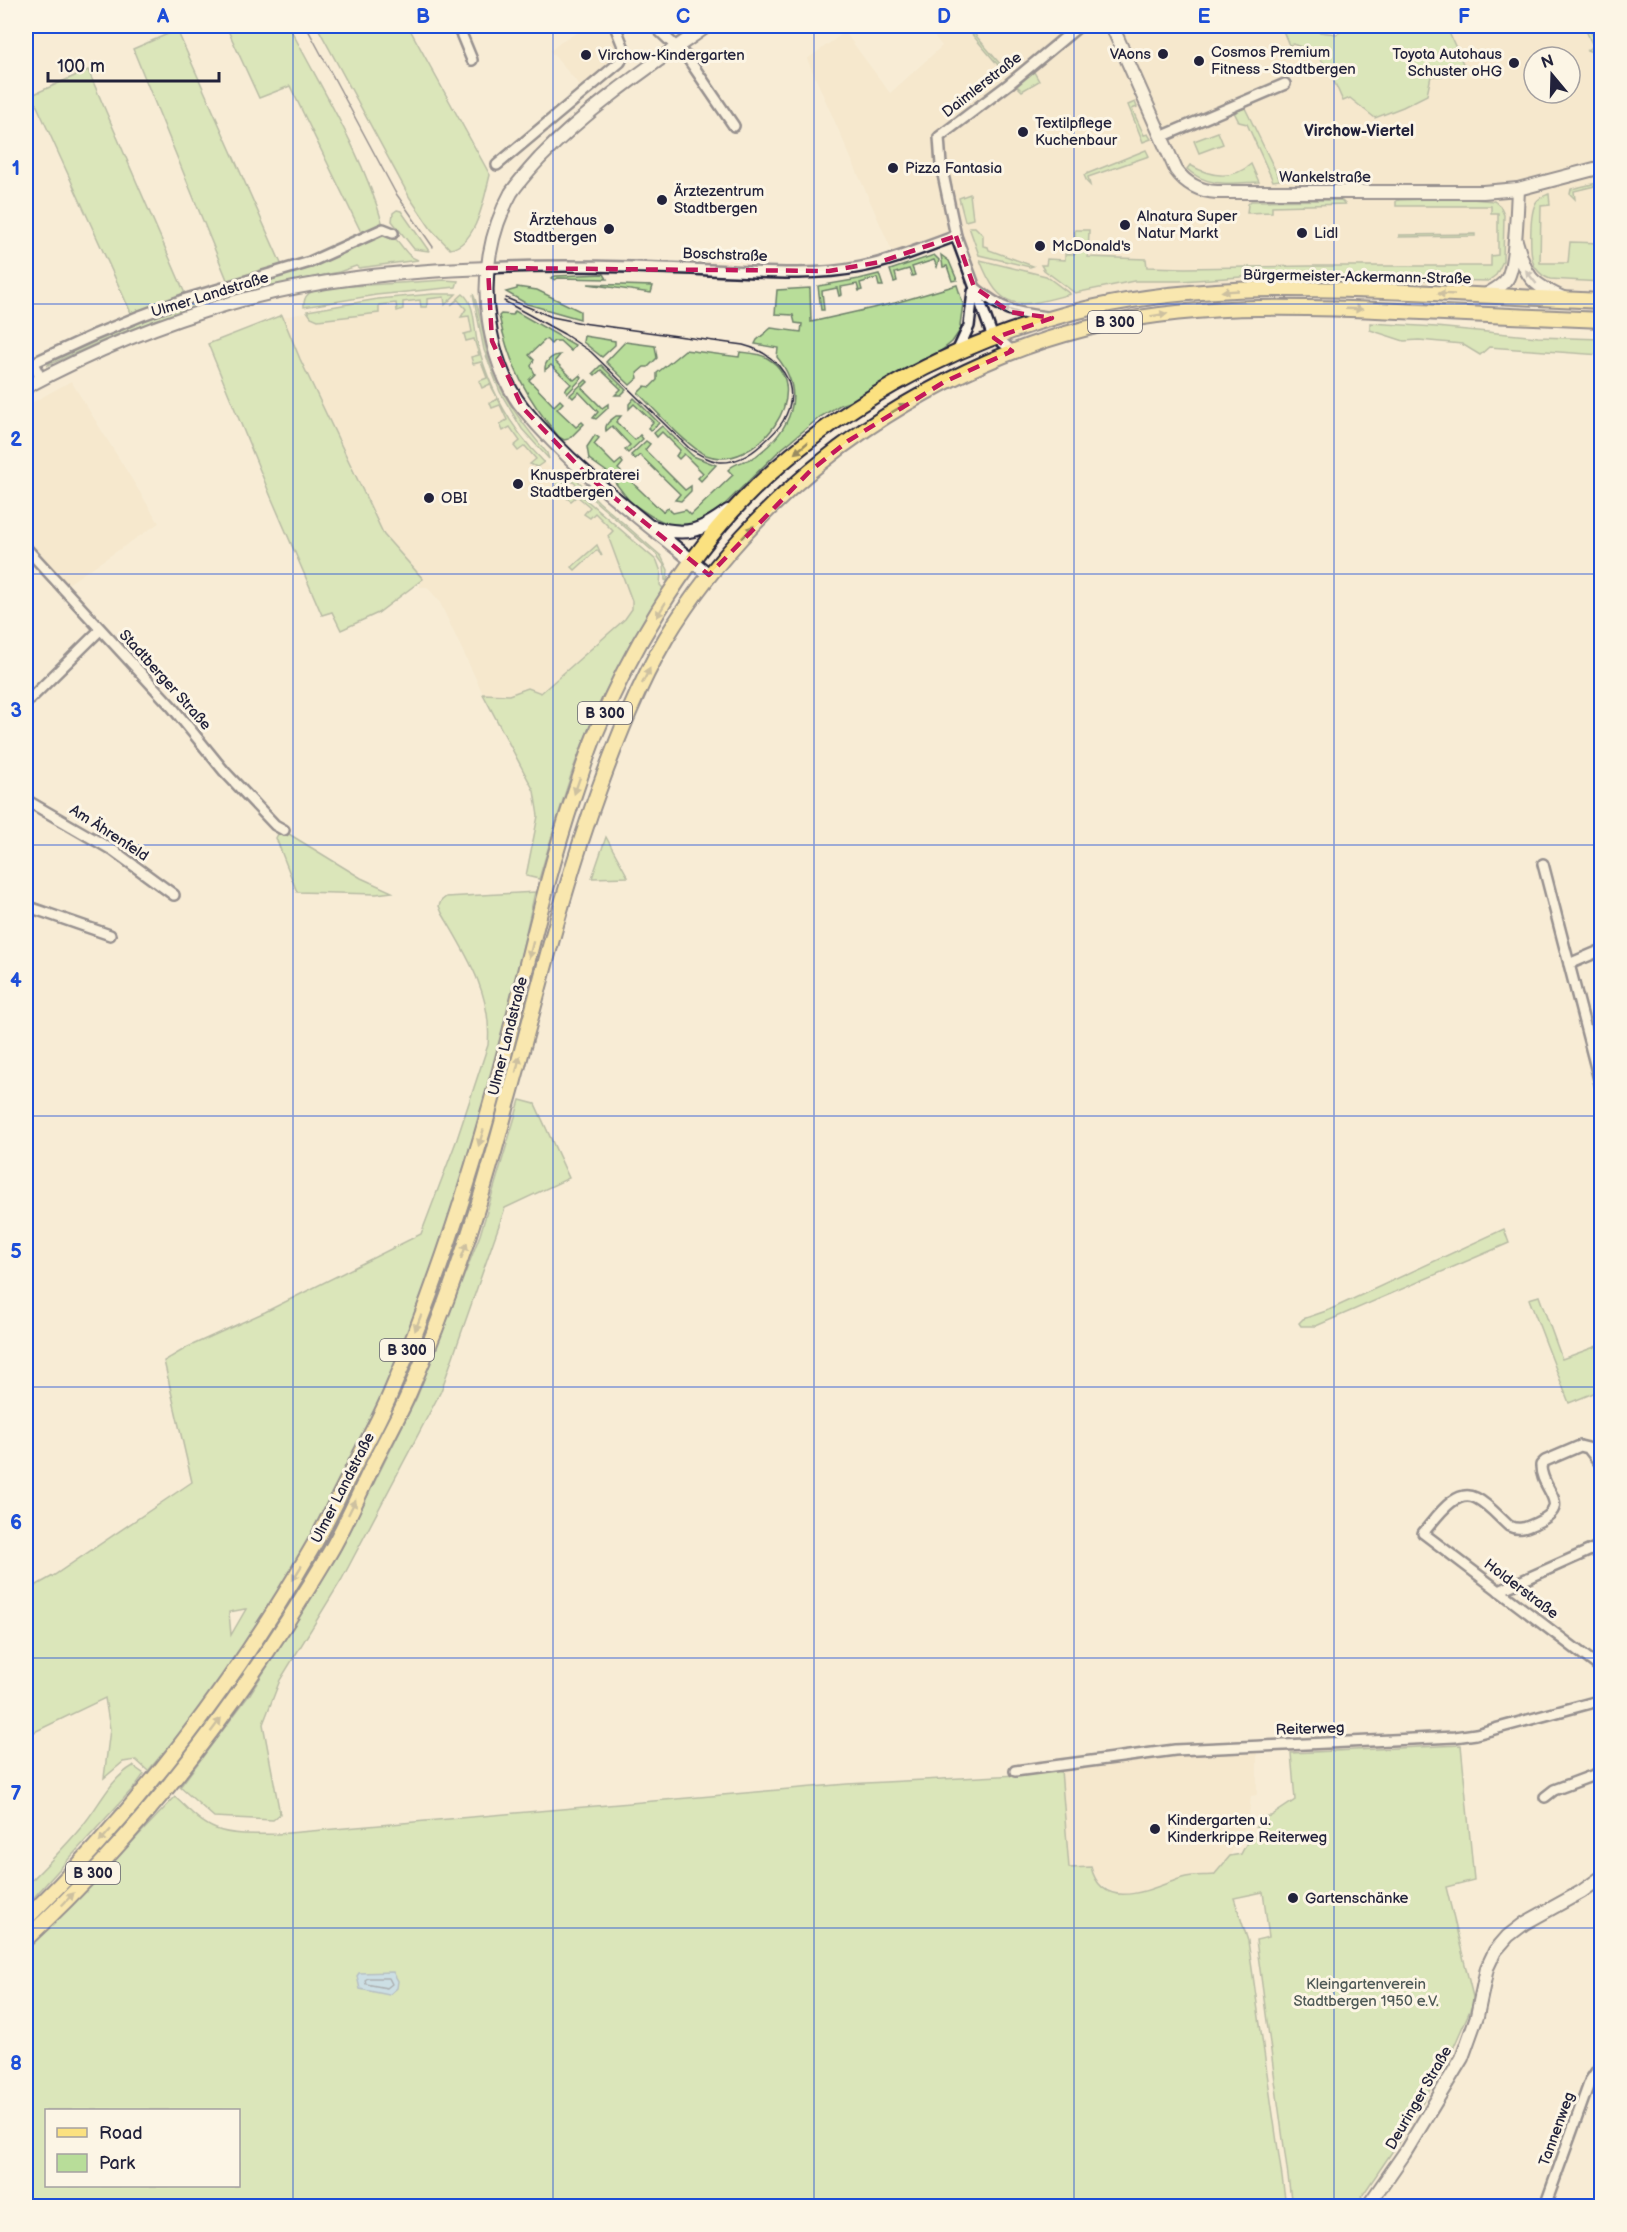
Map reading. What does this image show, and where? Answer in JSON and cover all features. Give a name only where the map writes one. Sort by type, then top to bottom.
[{"type":"main road","name":"Bürgermeister-Ackermann-Straße","points":[[693,561],[745,498],[803,445],[839,420],[881,393],[957,352],[1052,318],[1145,298],[1264,289],[1354,290],[1602,301]]},
{"type":"main road","name":"B 300","points":[[709,575],[764,515],[810,471],[848,441],[937,386],[968,370],[1012,351],[1079,330],[1172,313],[1222,309],[1350,309],[1602,320]]},
{"type":"main road","name":"B 300","points":[[26,1919],[102,1840],[167,1762],[227,1683],[313,1547],[391,1393],[452,1236],[493,1098],[547,886],[594,736],[634,654],[693,561]]},
{"type":"main road","name":"Ulmer Landstraße","points":[[26,1939],[62,1905],[156,1803],[241,1692],[332,1548],[409,1393],[470,1235],[569,878],[618,735],[645,676],[667,636],[709,575]]},
{"type":"street","points":[[458,26],[472,60]]},
{"type":"street","points":[[497,165],[620,62],[625,51],[615,26]]},
{"type":"street","points":[[654,26],[687,57],[734,126]]},
{"type":"street","points":[[707,26],[577,123],[529,171],[512,192],[492,243],[488,268],[487,310],[492,341],[508,383],[522,407],[589,477],[709,575]]},
{"type":"street","name":"Daimlerstraße","points":[[1012,351],[995,338],[987,324],[956,236],[940,165],[939,137],[1009,84],[1079,26]]},
{"type":"street","name":"Wankelstraße","points":[[1112,26],[1180,176],[1194,187],[1211,192],[1483,192],[1518,189],[1602,167]]},
{"type":"street","points":[[1161,137],[1285,84]]},
{"type":"street","points":[[1484,296],[1498,288],[1508,278],[1515,237],[1518,189]]},
{"type":"street","points":[[41,379],[33,363],[94,334],[183,300],[310,262],[383,229],[393,233]]},
{"type":"street","name":"Boschstraße","points":[[488,268],[609,266],[764,272],[829,271],[880,262],[956,236]]},
{"type":"street","points":[[1515,237],[1524,267],[1532,281],[1567,300]]},
{"type":"street","name":"Ulmer Landstraße","points":[[26,387],[121,341],[232,302],[296,287],[384,275],[488,268]]},
{"type":"street","points":[[974,287],[992,302],[1010,312],[1052,318]]},
{"type":"street","name":"Daimlerstraße","points":[[957,352],[969,326],[974,287]]},
{"type":"street","points":[[649,526],[667,531],[694,531],[707,527],[745,498]]},
{"type":"street","name":"Stadtberger Straße","points":[[26,548],[172,707],[224,771],[275,825],[284,830]]},
{"type":"street","points":[[26,703],[100,630]]},
{"type":"street","name":"Am Ährenfeld","points":[[26,800],[114,851],[174,895]]},
{"type":"street","points":[[1543,864],[1602,1091]]},
{"type":"street","points":[[26,906],[110,935]]},
{"type":"street","points":[[1569,964],[1602,950]]},
{"type":"street","name":"Holderstraße","points":[[1602,1466],[1588,1448],[1580,1446],[1545,1461],[1541,1465],[1541,1471],[1554,1499],[1555,1507],[1550,1516],[1525,1528],[1515,1529],[1509,1526],[1476,1498],[1468,1495],[1452,1501],[1423,1533],[1602,1669]]},
{"type":"street","points":[[1499,1592],[1602,1545]]},
{"type":"street","name":"Reiterweg","points":[[1015,1771],[1175,1750],[1455,1737],[1476,1734],[1602,1700]]},
{"type":"street","points":[[1545,1797],[1554,1790],[1602,1772]]},
{"type":"street","name":"Deuringer Straße","points":[[1368,2206],[1404,2154],[1462,2058],[1477,2016],[1487,1968],[1495,1951],[1508,1936],[1525,1923],[1581,1892],[1602,1877]]},
{"type":"street","name":"Tannenweg","points":[[1545,2206],[1590,2081],[1602,2063]]},
{"type":"highlighted area","points":[[956,236],[974,287],[1010,312],[1052,318],[994,338],[1012,351],[944,382],[848,441],[810,471],[709,575],[589,477],[522,407],[492,341],[488,268],[829,271],[880,262]]},
{"type":"shaded area","name":"Virchow-Kindergarten","points":[[593,26],[608,26],[618,48],[616,60],[582,88],[550,51],[566,38]]},
{"type":"shaded area","points":[[926,26],[1281,26],[1289,45],[1304,48],[1324,61],[1343,100],[1430,76],[1447,76],[1465,68],[1446,26],[1601,26],[1601,301],[1264,289],[1069,313],[1010,312],[974,287],[956,236],[895,258],[807,59],[845,32],[890,93],[942,46]]},
{"type":"shaded area","points":[[463,294],[468,298],[481,355],[491,382],[511,422],[544,462],[617,527],[618,565],[630,590],[632,609],[625,619],[540,693],[528,688],[509,695],[483,694],[439,601],[427,587],[419,587],[423,579],[384,535],[300,359],[283,317],[378,299]]},
{"type":"shaded area","points":[[71,381],[159,523],[65,586],[26,542],[26,406]]},
{"type":"shaded area","name":"Kindergarten u. Kinderkrippe Reiterweg","points":[[1257,1748],[1257,1795],[1251,1796],[1249,1816],[1230,1856],[1214,1875],[1185,1877],[1140,1894],[1122,1894],[1111,1891],[1099,1883],[1091,1867],[1069,1868],[1061,1770],[1159,1756]]},
{"type":"green space","points":[[226,26],[289,26],[365,173],[383,225],[362,234],[290,86],[259,98]]},
{"type":"green space","points":[[317,26],[408,26],[490,175],[478,219],[467,239],[459,245],[450,249],[431,229],[410,198]]},
{"type":"green space","points":[[1281,26],[1314,26],[1320,32],[1337,34],[1349,26],[1399,26],[1402,31],[1424,26],[1446,26],[1465,68],[1447,76],[1431,76],[1427,95],[1375,118],[1350,98],[1343,101],[1326,65],[1304,48],[1289,45]]},
{"type":"green space","points":[[1584,26],[1588,26],[1601,49],[1592,52],[1587,50],[1593,46]]},
{"type":"green space","points":[[177,30],[283,268],[228,282],[133,49]]},
{"type":"green space","points":[[971,30],[1001,65],[1013,66],[1004,72],[969,31]]},
{"type":"green space","points":[[88,70],[186,296],[132,315],[32,95]]},
{"type":"green space","points":[[1034,72],[1039,81],[1022,91],[1017,86]]},
{"type":"green space","points":[[1135,102],[1137,107],[1132,109],[1144,135],[1148,134],[1151,139],[1143,142],[1128,105]]},
{"type":"green space","points":[[1245,108],[1280,180],[1273,181],[1247,124],[1239,122],[1234,112]]},
{"type":"green space","points":[[1218,132],[1223,144],[1199,153],[1194,141]]},
{"type":"green space","points":[[1146,150],[1149,156],[1088,177],[1090,185],[1087,182],[1084,175]]},
{"type":"green space","points":[[1251,164],[1259,182],[1212,182],[1187,169],[1190,165],[1205,172],[1228,175]]},
{"type":"green space","points":[[1601,182],[1598,186],[1600,194],[1597,194],[1595,186],[1574,191],[1575,199],[1570,194],[1571,189]]},
{"type":"green space","points":[[970,194],[973,219],[965,221],[959,198]]},
{"type":"green space","points":[[1549,194],[1550,205],[1541,206],[1540,263],[1568,263],[1570,242],[1601,243],[1601,282],[1550,279],[1535,267],[1531,244],[1532,214],[1537,201]]},
{"type":"green space","points":[[1460,198],[1494,201],[1500,206],[1504,215],[1503,261],[1496,275],[1488,281],[1257,276],[1180,281],[1134,281],[1075,293],[1044,270],[1041,265],[1046,265],[1047,259],[1065,260],[1065,254],[1075,254],[1075,230],[1089,230],[1088,257],[1146,259],[1147,267],[1491,266],[1491,256],[1498,255],[1498,213],[1491,213],[1491,206],[1396,206],[1396,201],[1399,200]]},
{"type":"green space","points":[[1341,200],[1345,204],[1272,206],[1272,212],[1247,213],[1248,204],[1251,201]]},
{"type":"green space","points":[[397,210],[401,211],[429,251],[414,249],[392,221],[393,213]]},
{"type":"green space","points":[[969,227],[975,227],[983,235],[983,246],[988,247],[989,250],[1033,266],[979,255]]},
{"type":"green space","points":[[385,234],[395,238],[408,254],[418,260],[359,268],[356,266],[339,272],[247,291],[181,311],[116,335],[48,365],[50,362],[142,321],[222,293],[299,271]]},
{"type":"green space","points":[[1475,234],[1475,236],[1399,237],[1399,235]]},
{"type":"green space","points":[[934,255],[939,260],[937,267],[934,260],[912,267],[915,275],[912,276],[909,269],[895,273],[897,281],[894,282],[890,270]]},
{"type":"green space","points":[[941,255],[949,261],[957,280],[952,281],[947,266],[943,267]]},
{"type":"green space","points":[[980,260],[1046,276],[1070,294],[1038,302],[1014,302],[996,290]]},
{"type":"green space","points":[[604,274],[607,279],[558,278],[555,280],[551,278],[555,276]]},
{"type":"green space","points":[[879,274],[883,286],[879,286],[877,278],[860,283],[862,290],[859,291],[857,284],[841,287],[842,295],[839,296],[837,288],[822,291],[824,310],[821,310],[818,286]]},
{"type":"green space","points":[[458,281],[456,287],[376,295],[304,307],[305,299],[309,294],[323,288]]},
{"type":"green space","points":[[589,284],[653,286],[651,293]]},
{"type":"green space","points":[[957,285],[963,304],[961,329],[952,342],[937,354],[820,417],[779,451],[715,514],[693,525],[668,524],[651,516],[631,503],[607,472],[589,459],[587,447],[595,435],[599,438],[594,444],[615,465],[621,460],[623,463],[618,469],[663,512],[668,508],[673,513],[686,510],[691,515],[733,475],[728,470],[731,467],[749,460],[768,446],[786,423],[791,411],[793,398],[791,384],[777,357],[778,348],[755,344],[771,328],[801,332],[802,324],[795,323],[793,315],[775,314],[777,290],[810,288],[811,322],[895,303]]},
{"type":"green space","points":[[517,287],[537,290],[580,311],[580,319],[527,304],[506,292],[517,289]]},
{"type":"green space","points":[[456,294],[445,305],[444,297],[427,299],[427,307],[421,307],[420,300],[403,302],[403,309],[397,311],[396,303],[379,305],[379,313],[318,320],[311,317],[307,311],[378,299]]},
{"type":"green space","points":[[463,294],[472,309],[477,341],[487,375],[511,421],[544,462],[537,467],[530,464],[536,459],[525,446],[518,451],[514,446],[520,441],[510,427],[503,431],[500,424],[507,420],[500,405],[492,408],[490,403],[498,399],[490,384],[482,388],[479,381],[487,378],[481,362],[473,364],[471,357],[479,355],[474,339],[466,341],[464,334],[472,332],[469,316],[461,317],[466,309],[458,300],[451,305]]},
{"type":"green space","points":[[473,294],[478,307],[487,353],[497,381],[511,406],[547,453],[549,459],[522,429],[500,392],[484,350]]},
{"type":"green space","points":[[515,311],[575,345],[571,351],[560,341],[554,341],[551,344],[546,339],[529,355],[534,360],[531,366],[535,374],[529,380],[554,406],[560,400],[563,403],[557,409],[576,427],[582,422],[584,424],[569,439],[564,440],[559,437],[548,423],[529,395],[514,366],[499,316],[501,314],[513,315]]},
{"type":"green space","points":[[282,315],[300,359],[384,535],[423,579],[378,613],[341,630],[332,612],[322,615],[208,344]]},
{"type":"green space","points":[[1370,323],[1538,337],[1601,339],[1601,355],[1489,347],[1480,355],[1462,344],[1404,341],[1370,330]]},
{"type":"green space","points":[[584,336],[615,341],[615,345],[602,357],[583,342]]},
{"type":"green space","points":[[625,342],[655,346],[657,358],[637,373],[638,378],[630,385],[606,362]]},
{"type":"green space","points":[[685,350],[739,357],[740,352],[757,354],[767,358],[781,372],[786,389],[784,407],[775,425],[761,441],[744,452],[725,458],[706,455],[680,436],[638,393],[645,386],[650,387],[657,380],[657,373]]},
{"type":"green space","points":[[560,355],[555,361],[574,380],[580,375],[582,378],[568,393],[565,390],[571,384],[551,365],[545,370],[549,360]]},
{"type":"green space","points":[[601,365],[626,390],[621,395],[615,395],[621,389],[601,370],[595,375],[593,373]]},
{"type":"green space","points":[[586,380],[588,382],[582,388],[602,408],[608,404],[608,408],[596,419],[593,418],[598,412],[579,392],[573,398],[570,395]]},
{"type":"green space","points":[[634,398],[659,423],[651,431],[648,428],[653,422],[634,404],[629,409],[629,404]]},
{"type":"green space","points":[[616,416],[621,416],[616,422],[635,440],[640,435],[643,439],[628,453],[625,450],[630,445],[612,426],[606,431],[607,424]]},
{"type":"green space","points":[[662,426],[693,456],[716,465],[701,481],[698,478],[703,473],[684,454],[679,459],[676,456],[680,450],[662,432],[657,437],[654,433]]},
{"type":"green space","points":[[646,441],[650,444],[645,450],[685,490],[691,486],[691,491],[681,501],[675,500],[680,494],[640,455],[635,459],[631,455]]},
{"type":"green space","points":[[565,475],[576,479],[661,556],[668,570],[667,581],[664,565],[656,554]]},
{"type":"green space","points":[[562,479],[657,561],[661,572],[660,585],[664,589],[613,676],[592,722],[573,769],[539,879],[526,876],[538,816],[534,791],[483,694],[509,695],[528,688],[541,693],[625,619],[632,609],[632,601],[608,536],[613,531],[595,513],[590,518],[584,514],[590,507],[577,496],[571,501],[567,498],[572,491],[563,483],[557,489],[556,481]]},
{"type":"green space","points":[[597,545],[602,556],[597,550],[575,570],[572,567]]},
{"type":"green space","points":[[284,831],[361,878],[392,892],[376,894],[297,892],[276,838],[279,832]]},
{"type":"green space","points":[[606,837],[628,877],[592,878]]},
{"type":"green space","points":[[535,892],[505,1025],[470,1157],[417,1311],[375,1411],[327,1509],[244,1647],[196,1712],[148,1771],[136,1760],[123,1762],[104,1778],[110,1729],[105,1698],[26,1736],[26,1591],[53,1576],[192,1482],[164,1361],[188,1347],[265,1312],[421,1234],[457,1139],[488,1045],[486,1009],[482,992],[439,906],[446,897]],"holes":[[[246,1609],[231,1635],[229,1612]]]},
{"type":"green space","points":[[520,1100],[535,1104],[569,1178],[505,1208],[441,1391],[342,1579],[280,1680],[263,1724],[280,1814],[273,1820],[214,1817],[180,1787],[250,1694],[339,1553],[417,1397],[480,1235]]},
{"type":"green space","points":[[1504,1229],[1509,1243],[1316,1326],[1301,1326],[1299,1323],[1303,1319],[1329,1310]]},
{"type":"green space","points":[[1539,1296],[1562,1359],[1600,1345],[1602,1349],[1601,1390],[1569,1403],[1529,1299]]},
{"type":"green space","name":"Kleingartenverein Stadtbergen 1950 e.V.","points":[[1461,1745],[1474,1880],[1446,1887],[1474,2001],[1449,2058],[1396,2146],[1358,2202],[1353,2202],[1349,2206],[1292,2206],[1256,1940],[1269,1937],[1263,1892],[1234,1898],[1248,1941],[1285,2198],[1269,2202],[1269,2206],[26,2206],[26,1950],[175,1797],[199,1819],[216,1829],[238,1834],[277,1834],[847,1784],[1018,1775],[1061,1770],[1069,1868],[1091,1867],[1097,1882],[1106,1890],[1118,1894],[1144,1891],[1186,1877],[1214,1875],[1230,1856],[1241,1854],[1250,1837],[1264,1836],[1256,1827],[1260,1817],[1271,1816],[1295,1800],[1291,1753]]},
{"type":"green space","points":[[133,1766],[144,1774],[136,1785],[26,1906],[26,1886],[76,1833],[117,1778]]},
{"type":"water","points":[[393,1972],[398,1981],[397,1988],[389,1995],[360,1989],[357,1976],[359,1973]]},
{"type":"tram line","points":[[306,26],[395,192],[433,247]]},
{"type":"tram line","points":[[504,301],[564,334],[591,352],[690,449],[711,460],[731,461],[752,452],[779,428],[789,408],[791,395],[784,373],[777,364],[756,349],[743,345],[552,317],[506,298]]},
{"type":"place","name":"VAons","points":[[1163,54]]},
{"type":"place","name":"Virchow-Kindergarten","points":[[586,55]]},
{"type":"place","name":"Cosmos Premium Fitness - Stadtbergen","points":[[1199,61]]},
{"type":"place","name":"Toyota Autohaus Schuster oHG","points":[[1514,63]]},
{"type":"place","name":"Textilpflege Kuchenbaur","points":[[1023,132]]},
{"type":"place","name":"Pizza Fantasia","points":[[893,168]]},
{"type":"place","name":"Ärztezentrum Stadtbergen","points":[[662,200]]},
{"type":"place","name":"Alnatura Super Natur Markt","points":[[1125,225]]},
{"type":"place","name":"Ärztehaus Stadtbergen","points":[[609,229]]},
{"type":"place","name":"Lidl","points":[[1302,233]]},
{"type":"place","name":"McDonald's","points":[[1040,246]]},
{"type":"place","name":"Knusperbraterei Stadtbergen","points":[[518,484]]},
{"type":"place","name":"OBI","points":[[429,498]]},
{"type":"place","name":"Kindergarten u. Kinderkrippe Reiterweg","points":[[1155,1829]]},
{"type":"place","name":"Gartenschänke","points":[[1293,1898]]},
{"type":"district","name":"Virchow-Viertel","points":[[1359,131]]}]
